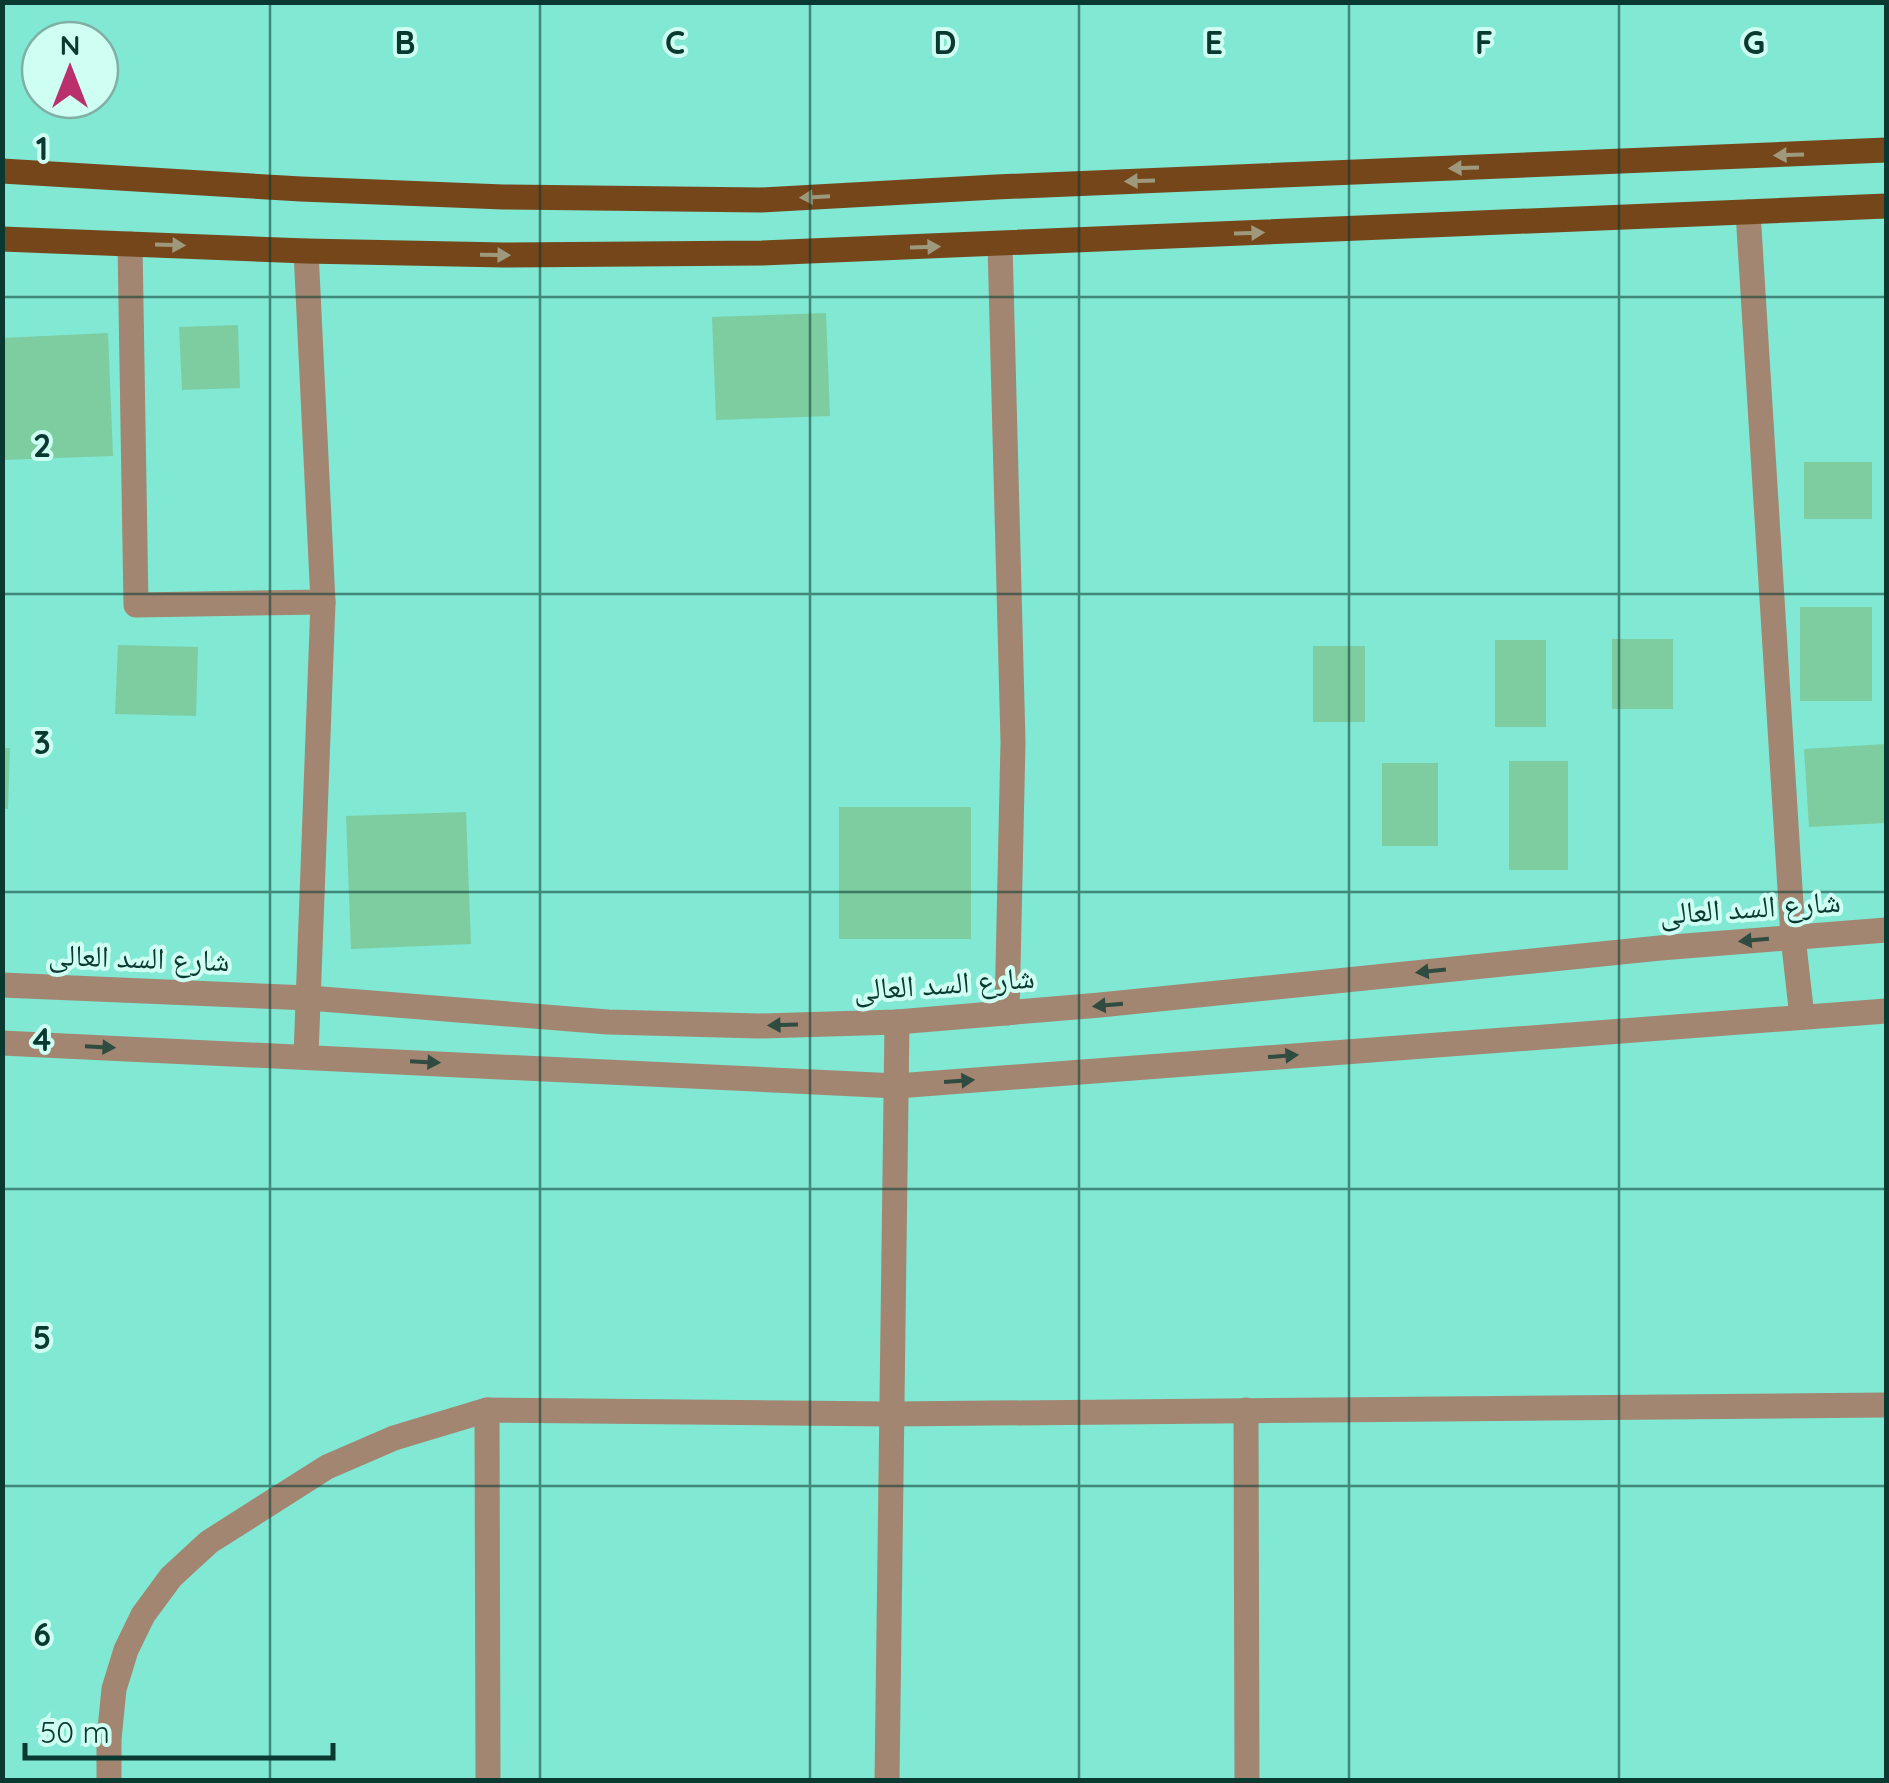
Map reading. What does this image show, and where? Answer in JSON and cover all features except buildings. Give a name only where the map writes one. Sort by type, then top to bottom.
[{"type":"main road","points":[[2,171],[502,198],[761,200],[996,186],[1886,150]]},
{"type":"main road","points":[[2,239],[504,255],[762,253],[1886,206]]},
{"type":"street","points":[[1748,212],[1802,1017]]},
{"type":"street","points":[[130,244],[136,605],[323,602]]},
{"type":"street","points":[[1000,244],[1013,742],[1007,1013]]},
{"type":"street","points":[[306,251],[323,602],[306,1056]]},
{"type":"street","name":"شارع السد العالى","points":[[2,985],[309,998],[608,1022],[760,1026],[897,1022],[1100,1006],[1641,950],[1886,930]]},
{"type":"street","points":[[2,1043],[897,1086],[1886,1010]]},
{"type":"street","points":[[887,1780],[897,1022]]},
{"type":"street","points":[[109,1780],[114,1689],[126,1650],[143,1615],[171,1577],[209,1542],[327,1468],[394,1438],[487,1410],[892,1414],[1886,1405]]},
{"type":"street","points":[[487,1410],[488,1780]]},
{"type":"street","points":[[1246,1410],[1248,1780]]}]
